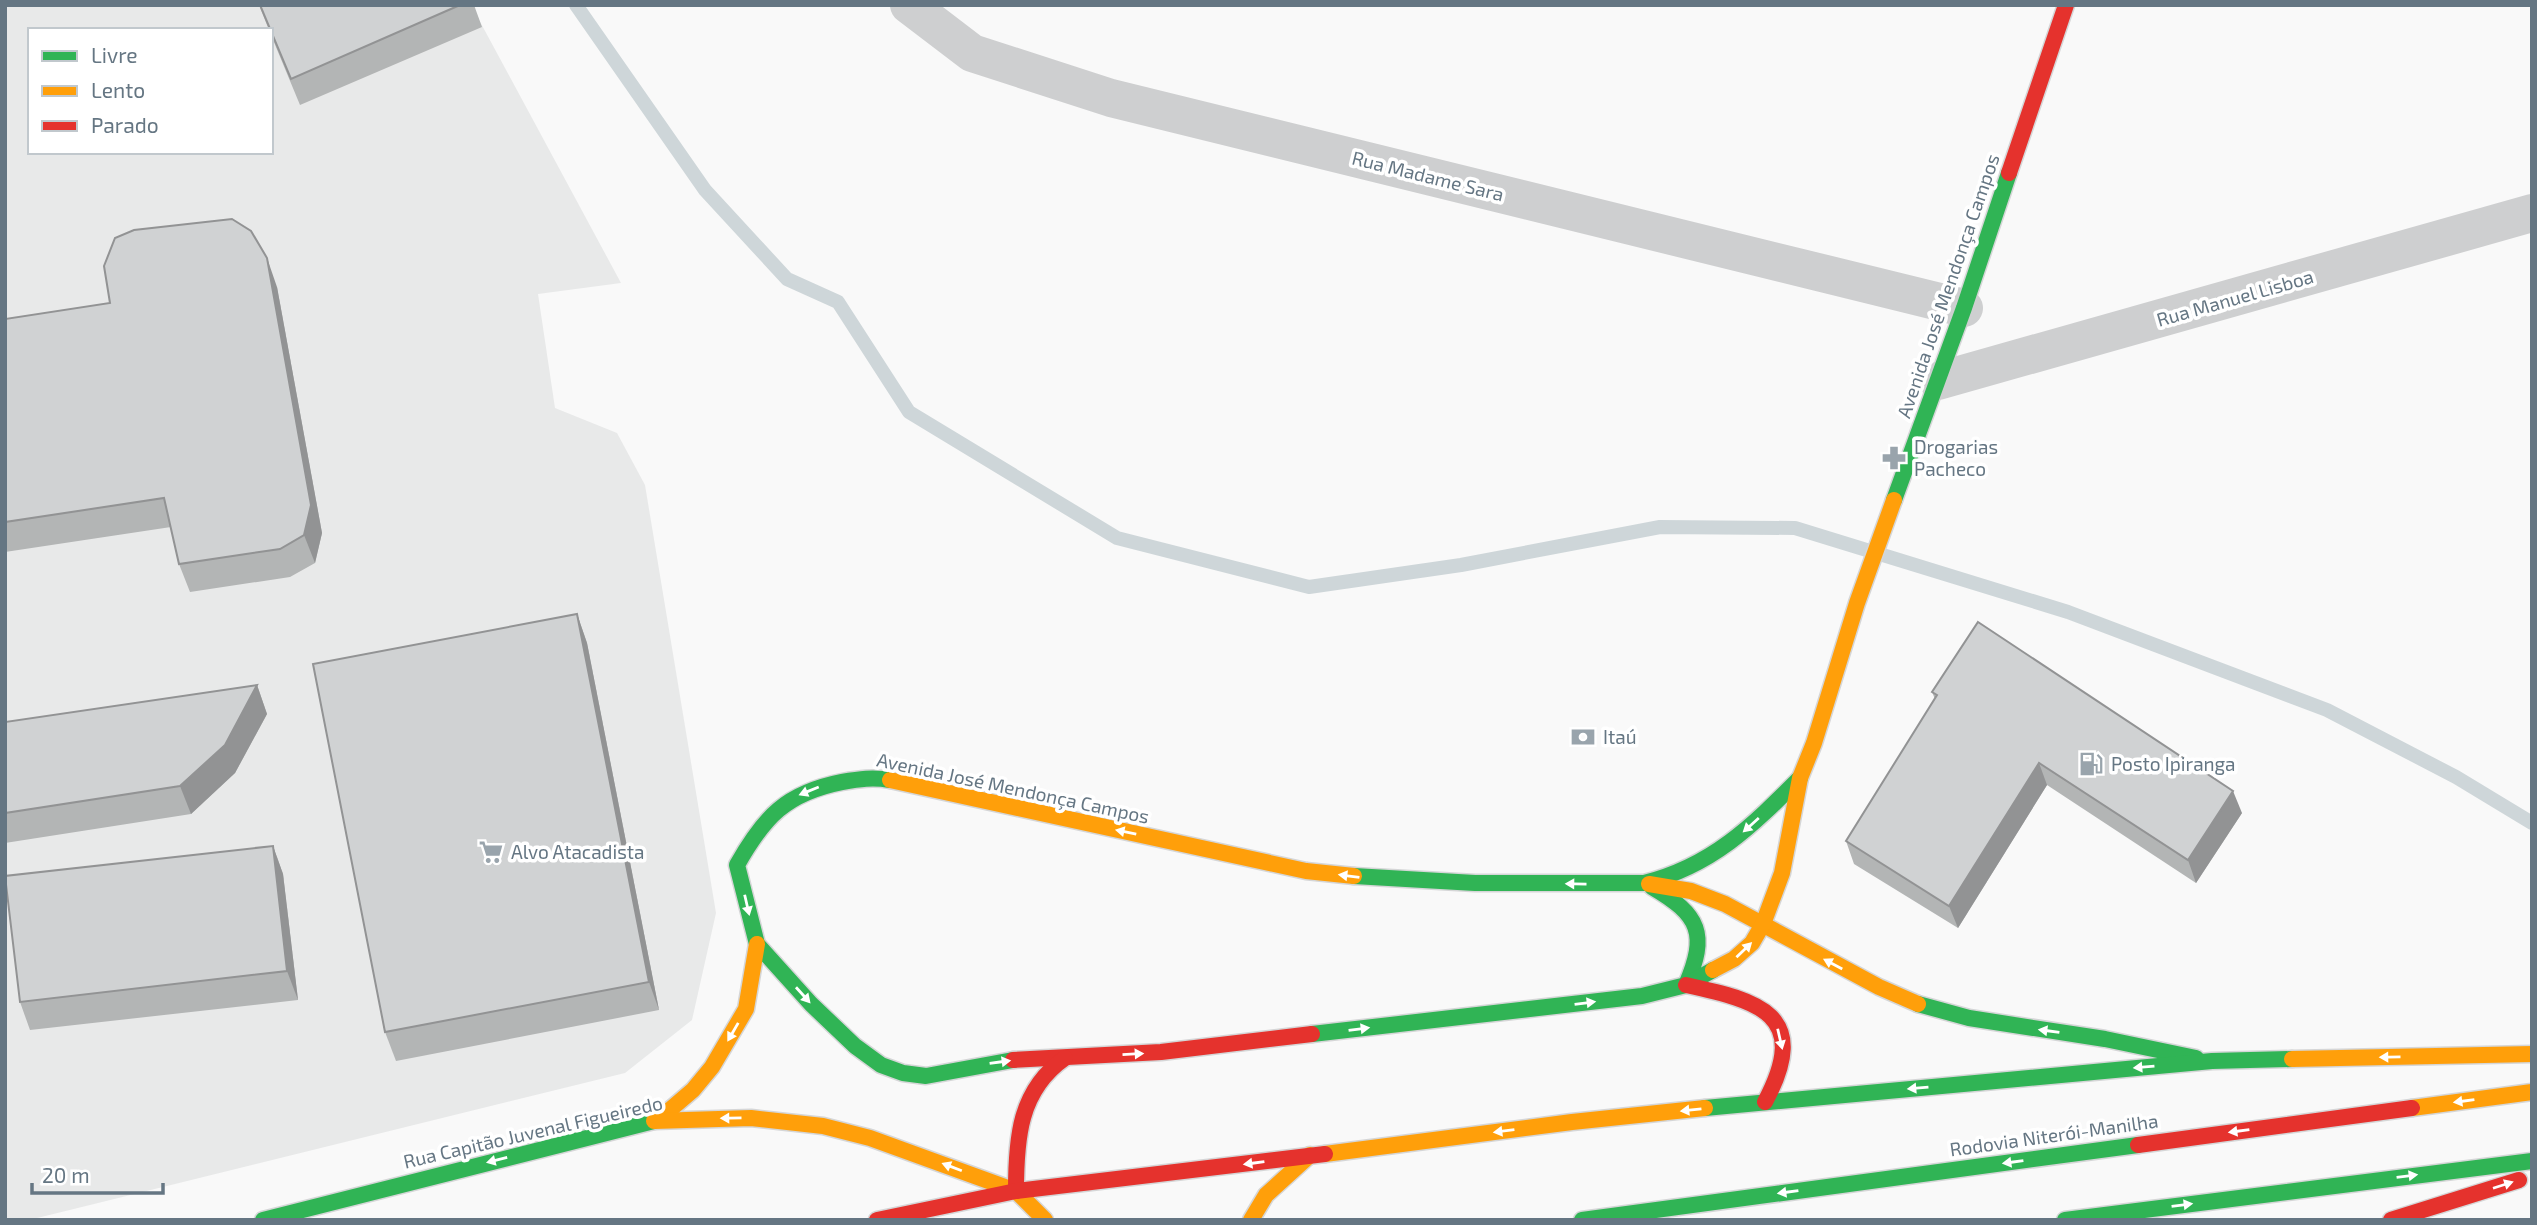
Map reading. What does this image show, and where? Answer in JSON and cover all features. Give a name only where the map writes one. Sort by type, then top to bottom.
[{"type":"main road","name":"Avenida José Mendonça Campos","points":[[1800,778],[1756,821],[1708,860],[1671,876],[1644,883],[1431,882],[1378,880],[1306,871],[875,777],[811,789],[789,800],[769,814],[737,865],[757,944],[811,1004],[855,1046],[881,1065],[903,1073],[926,1076],[1007,1060],[1161,1052],[1642,996],[1686,985],[1734,959],[1752,943],[1763,924],[1782,873],[1800,778],[1814,743],[1857,603],[1964,308],[2066,5]]},
{"type":"main road","points":[[1644,883],[1691,891],[1725,904],[1867,982],[1922,1006],[1969,1018],[2105,1039],[2212,1061]]},
{"type":"main road","points":[[1644,883],[1685,908],[1695,926],[1698,959],[1686,985],[1758,1005],[1771,1016],[1780,1031],[1783,1059],[1765,1102]]},
{"type":"main road","points":[[658,1120],[692,1090],[712,1067],[746,1009],[757,944]]},
{"type":"main road","points":[[877,1220],[1016,1191],[1572,1122],[1765,1102],[2212,1061],[2532,1054]]},
{"type":"main road","points":[[1045,1220],[1016,1191],[1017,1145],[1026,1108],[1044,1074],[1065,1058]]},
{"type":"main road","name":"Rodovia Niterói-Manilha","points":[[1581,1220],[2532,1092]]},
{"type":"main road","name":"Rua Capitão Juvenal Figueiredo","points":[[263,1220],[658,1120],[751,1118],[823,1126],[870,1138],[1016,1191]]},
{"type":"main road","points":[[1251,1220],[1266,1195],[1310,1155]]},
{"type":"main road","points":[[2065,1220],[2532,1161]]},
{"type":"main road","points":[[2391,1220],[2532,1175]]},
{"type":"street","name":"Rua Madame Sara","points":[[909,5],[972,53],[1111,98],[1964,308]]},
{"type":"street","name":"Rua Manuel Lisboa","points":[[1938,381],[2532,214]]},
{"type":"shaded area","points":[[5,5],[471,5],[621,283],[538,294],[555,408],[617,433],[645,485],[716,913],[692,1020],[625,1073],[29,1220],[5,1220]]},
{"type":"building","points":[[260,5],[460,5],[291,79],[273,36],[273,28],[270,28]]},
{"type":"building","points":[[232,219],[251,231],[267,258],[311,505],[304,535],[280,549],[179,564],[164,498],[5,522],[5,319],[110,303],[104,266],[115,238],[134,230]]},
{"type":"building","name":"Alvo Atacadista","points":[[577,614],[649,982],[385,1032],[313,664]]},
{"type":"building","points":[[1978,622],[2233,791],[2188,860],[2039,763],[1949,906],[1846,841],[1937,695],[1932,692]]},
{"type":"building","points":[[257,685],[225,745],[180,786],[5,813],[5,722]]},
{"type":"building","points":[[273,846],[287,971],[20,1002],[5,876]]},
{"type":"waterway","points":[[576,5],[705,190],[787,279],[838,302],[909,412],[1117,538],[1309,587],[1461,565],[1660,527],[1795,528],[2068,612],[2327,710],[2456,777],[2532,823]]},
{"type":"traffic: fast","points":[[1894,500],[1964,308],[2009,173]]},
{"type":"traffic: fast","points":[[1354,876],[1475,883],[1644,883],[1668,876],[1711,855],[1747,828],[1800,778]]},
{"type":"traffic: fast","points":[[890,780],[854,780],[806,793],[791,800],[757,833],[737,865],[757,944],[811,1004],[855,1046],[881,1065],[903,1073],[926,1076],[1013,1060]]},
{"type":"traffic: fast","points":[[1652,887],[1681,907],[1695,927],[1697,952],[1686,985]]},
{"type":"traffic: fast","points":[[1312,1034],[1642,996],[1686,985],[1713,970]]},
{"type":"traffic: fast","points":[[1918,1004],[1969,1018],[2105,1039],[2196,1058]]},
{"type":"traffic: fast","points":[[1705,1108],[2212,1061],[2292,1059]]},
{"type":"traffic: fast","points":[[263,1220],[654,1121]]},
{"type":"traffic: fast","points":[[1582,1220],[2138,1145]]},
{"type":"traffic: fast","points":[[2065,1220],[2532,1161]]},
{"type":"traffic: slow","points":[[1713,970],[1734,959],[1752,943],[1763,924],[1782,873],[1800,778],[1894,500]]},
{"type":"traffic: slow","points":[[890,780],[1306,871],[1354,876]]},
{"type":"traffic: slow","points":[[1649,884],[1691,891],[1725,904],[1879,987],[1918,1004]]},
{"type":"traffic: slow","points":[[658,1120],[693,1090],[712,1067],[746,1009],[757,944]]},
{"type":"traffic: slow","points":[[2292,1059],[2532,1054]]},
{"type":"traffic: slow","points":[[2412,1108],[2532,1092]]},
{"type":"traffic: slow","points":[[1325,1154],[1705,1108]]},
{"type":"traffic: slow","points":[[654,1121],[751,1118],[823,1126],[870,1138],[1016,1191],[1045,1220]]},
{"type":"traffic: slow","points":[[1251,1220],[1266,1195],[1310,1155]]},
{"type":"traffic: jam","points":[[2009,173],[2066,5]]},
{"type":"traffic: jam","points":[[1686,985],[1736,998],[1770,1016],[1780,1031],[1783,1049],[1778,1072],[1765,1102]]},
{"type":"traffic: jam","points":[[1013,1060],[1161,1052],[1312,1034]]},
{"type":"traffic: jam","points":[[1016,1191],[1019,1135],[1029,1100],[1038,1085],[1065,1058]]},
{"type":"traffic: jam","points":[[2138,1145],[2412,1108]]},
{"type":"traffic: jam","points":[[877,1220],[1016,1191],[1325,1154]]},
{"type":"traffic: jam","points":[[2391,1220],[2519,1180]]},
{"type":"place","name":"Drogarias Pacheco","points":[[1894,458]]},
{"type":"place","name":"Itaú","points":[[1583,737]]},
{"type":"place","name":"Posto Ipiranga","points":[[2091,764]]},
{"type":"place","name":"Alvo Atacadista","points":[[491,852]]}]
